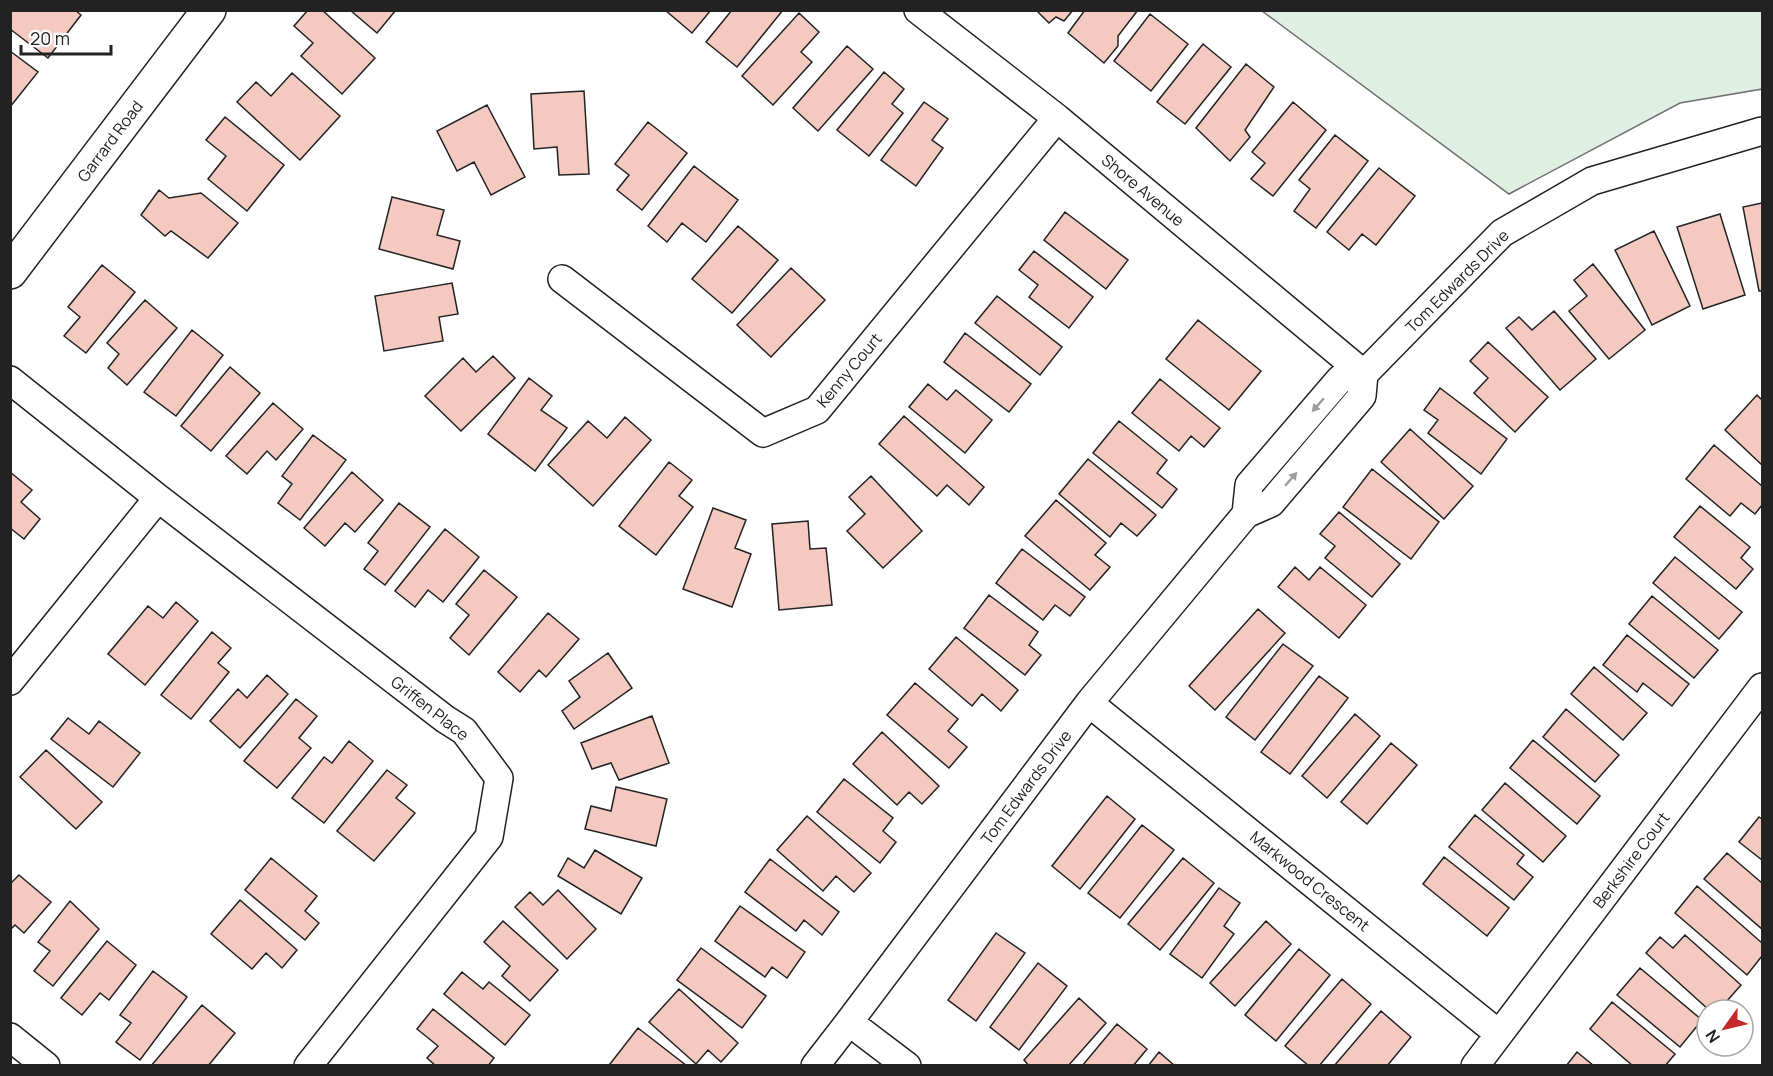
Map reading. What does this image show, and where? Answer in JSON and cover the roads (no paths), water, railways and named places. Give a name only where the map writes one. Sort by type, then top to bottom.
[{"type":"street","name":"Garrard Road","points":[[10,272],[209,10]]},
{"type":"street","name":"Shore Avenue","points":[[918,10],[1057,118],[1364,374]]},
{"type":"street","name":"Kenny Court","points":[[562,279],[763,433],[817,410],[1057,118]]},
{"type":"street","name":"Tom Edwards Drive","points":[[815,1065],[1089,703],[1246,514],[1249,485],[1340,379],[1364,374],[1502,232],[1592,181],[1762,131]]},
{"type":"street","name":"Griffen Place","points":[[10,380],[158,498],[445,719],[464,731],[499,777],[489,837],[308,1065]]},
{"type":"street","points":[[10,681],[158,498]]},
{"type":"street","name":"Berkshire Court","points":[[1499,1034],[1762,687]]},
{"type":"street","name":"Markwood Crescent","points":[[1089,703],[1499,1034]]},
{"type":"street","points":[[849,1022],[907,1065]]},
{"type":"street","points":[[1475,1065],[1499,1034]]},
{"type":"street","points":[[10,1037],[46,1065]]}]
